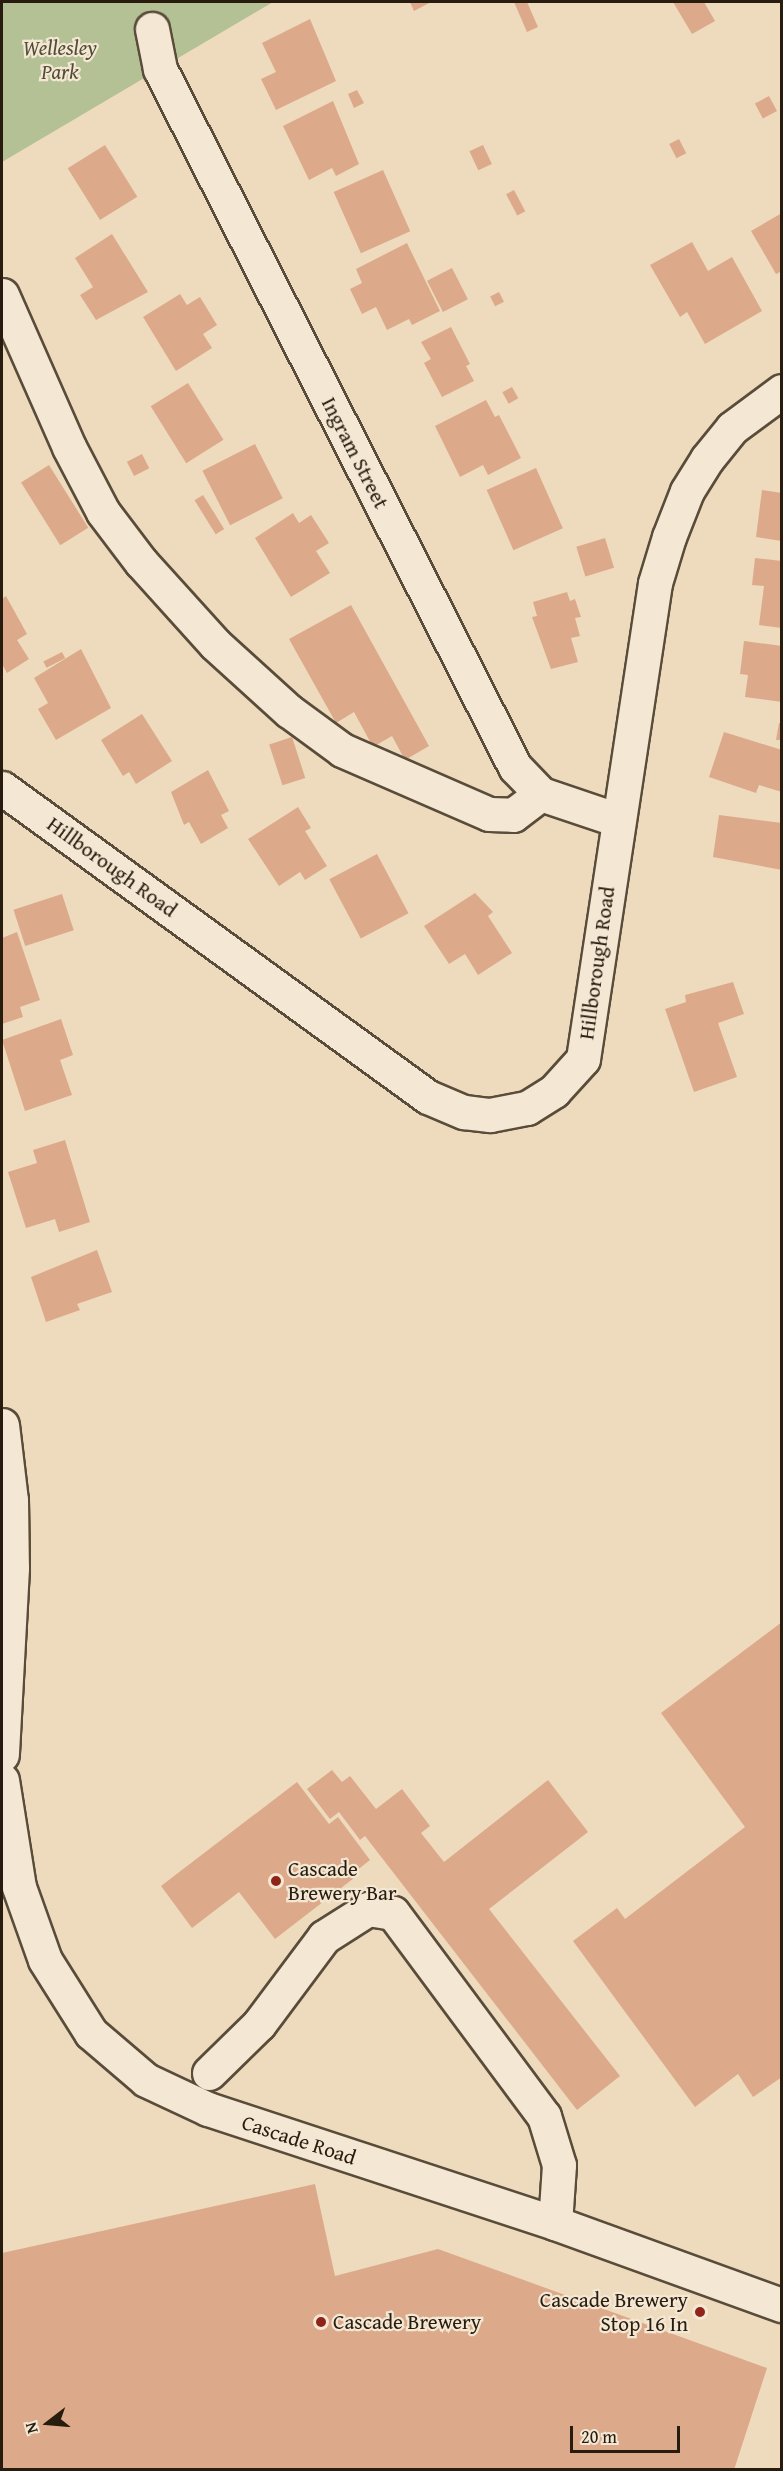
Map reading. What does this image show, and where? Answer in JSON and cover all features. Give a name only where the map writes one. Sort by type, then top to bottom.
[{"type":"street","name":"Ingram Street","points":[[152,29],[160,69],[509,757],[541,794]]},
{"type":"street","points":[[2,295],[69,447],[103,512],[141,562],[215,644],[289,711],[342,750],[489,814],[513,815],[541,794],[618,820]]},
{"type":"street","name":"Hillborough Road","points":[[2,788],[428,1097],[464,1112],[490,1115],[527,1108],[554,1091],[583,1059],[655,583],[669,537],[687,491],[707,459],[732,428],[782,391]]},
{"type":"street","points":[[2,1425],[11,1500],[12,1568],[2,1755]]},
{"type":"street","name":"Cascade Road","points":[[2,1780],[19,1887],[45,1960],[91,2033],[127,2066],[167,2091],[208,2109],[555,2223],[782,2305]]},
{"type":"street","points":[[209,2073],[259,2024],[324,1937],[368,1909],[393,1914],[544,2116],[559,2165],[555,2223]]},
{"type":"green space","name":"Wellesley Park","points":[[2,2],[273,2],[2,162]]},
{"type":"building","points":[[410,2],[431,2],[414,11]]},
{"type":"building","points":[[514,2],[527,2],[538,27],[527,32]]},
{"type":"building","points":[[673,2],[704,2],[715,21],[692,34]]},
{"type":"building","points":[[310,19],[336,81],[276,110],[261,79],[276,72],[262,43]]},
{"type":"building","points":[[357,90],[364,103],[354,108],[348,94]]},
{"type":"building","points":[[769,96],[777,111],[763,119],[755,104]]},
{"type":"building","points":[[333,101],[359,164],[336,176],[332,168],[309,180],[283,126]]},
{"type":"building","points":[[679,139],[686,153],[676,158],[669,144]]},
{"type":"building","points":[[105,145],[137,197],[100,220],[68,168]]},
{"type":"building","points":[[483,145],[492,164],[478,170],[469,151]]},
{"type":"building","points":[[383,170],[410,231],[361,253],[334,192]]},
{"type":"building","points":[[514,190],[525,211],[517,215],[506,194]]},
{"type":"building","points":[[782,213],[782,271],[776,274],[751,231]]},
{"type":"building","points":[[112,234],[148,292],[96,320],[80,295],[93,287],[75,258]]},
{"type":"building","points":[[692,242],[708,271],[732,257],[762,311],[705,344],[687,312],[680,317],[650,265]]},
{"type":"building","points":[[407,243],[440,311],[412,325],[409,319],[387,330],[376,307],[362,314],[350,289],[362,283],[356,269]]},
{"type":"building","points":[[452,268],[468,299],[443,312],[427,281]]},
{"type":"building","points":[[499,292],[504,302],[495,306],[490,297]]},
{"type":"building","points":[[180,294],[187,305],[200,297],[217,325],[203,334],[212,348],[176,371],[143,317]]},
{"type":"building","points":[[451,327],[470,364],[466,366],[474,381],[442,397],[424,363],[431,359],[421,342]]},
{"type":"building","points":[[188,383],[224,440],[186,463],[151,406]]},
{"type":"building","points":[[512,387],[518,398],[509,404],[502,392]]},
{"type":"building","points":[[486,400],[495,417],[499,415],[521,458],[488,475],[483,465],[460,477],[435,426]]},
{"type":"building","points":[[255,444],[283,498],[230,525],[202,471]]},
{"type":"building","points":[[142,454],[149,468],[134,476],[127,462]]},
{"type":"building","points":[[49,465],[88,528],[60,545],[21,482]]},
{"type":"building","points":[[536,468],[563,528],[514,550],[487,490]]},
{"type":"building","points":[[762,490],[782,493],[782,541],[756,537]]},
{"type":"building","points":[[203,495],[224,529],[216,534],[195,500]]},
{"type":"building","points":[[293,513],[299,523],[311,515],[329,543],[316,551],[330,573],[291,597],[255,538]]},
{"type":"building","points":[[605,538],[614,568],[585,576],[576,547]]},
{"type":"building","points":[[755,558],[782,561],[782,628],[759,625],[764,586],[752,585]]},
{"type":"building","points":[[567,592],[570,601],[575,599],[581,617],[575,618],[580,636],[571,638],[578,662],[551,669],[532,617],[537,616],[533,602]]},
{"type":"building","points":[[6,596],[27,634],[17,640],[29,659],[7,673],[2,664],[2,599]]},
{"type":"building","points":[[351,605],[429,746],[405,760],[392,736],[373,747],[354,712],[336,723],[289,639]]},
{"type":"building","points":[[744,641],[782,646],[782,702],[745,697],[748,675],[740,674]]},
{"type":"building","points":[[81,649],[111,708],[56,740],[38,709],[48,703],[34,678]]},
{"type":"building","points":[[62,652],[65,658],[46,668],[43,662]]},
{"type":"building","points":[[142,714],[172,761],[136,784],[129,772],[123,776],[101,740]]},
{"type":"building","points":[[779,723],[782,724],[782,740],[776,740]]},
{"type":"building","points":[[724,732],[782,750],[782,792],[759,785],[756,793],[709,777]]},
{"type":"building","points":[[292,737],[305,778],[282,785],[269,744]]},
{"type":"building","points":[[208,770],[229,811],[221,815],[228,828],[201,844],[189,822],[184,825],[171,792]]},
{"type":"building","points":[[298,807],[311,828],[305,831],[327,866],[305,880],[300,872],[279,886],[248,839]]},
{"type":"building","points":[[719,815],[782,823],[782,870],[713,857]]},
{"type":"building","points":[[377,854],[408,913],[361,939],[329,879]]},
{"type":"building","points":[[475,893],[493,912],[488,916],[512,953],[478,975],[465,954],[449,964],[424,926]]},
{"type":"building","points":[[62,894],[74,930],[25,946],[13,910]]},
{"type":"building","points":[[17,932],[40,1000],[20,1007],[23,1017],[2,1024],[2,938]]},
{"type":"building","points":[[733,982],[744,1014],[718,1023],[737,1077],[694,1092],[665,1009],[686,1002],[685,995]]},
{"type":"building","points":[[61,1019],[73,1055],[60,1060],[72,1095],[25,1111],[2,1040]]},
{"type":"building","points":[[65,1140],[90,1222],[59,1232],[55,1219],[26,1228],[8,1172],[37,1163],[33,1150]]},
{"type":"building","points":[[97,1250],[112,1292],[77,1304],[80,1310],[46,1322],[31,1277]]},
{"type":"building","points":[[782,1622],[782,2077],[753,2097],[738,2074],[695,2107],[573,1941],[617,1908],[625,1919],[745,1827],[661,1713]]},
{"type":"building","points":[[332,1770],[342,1782],[350,1776],[376,1809],[402,1789],[430,1826],[421,1833],[444,1862],[548,1780],[588,1832],[489,1909],[620,2076],[577,2110],[365,1836],[360,1840],[339,1812],[330,1819],[307,1789]]},
{"type":"building","points":[[297,1782],[329,1824],[338,1817],[370,1860],[351,1875],[354,1878],[275,1939],[239,1892],[192,1928],[161,1886]]},
{"type":"building","name":"Cascade Brewery","points":[[315,2184],[335,2276],[438,2249],[767,2368],[734,2470],[2,2470],[2,2253]]},
{"type":"place","name":"Cascade Brewery Bar","points":[[276,1881]]},
{"type":"place","name":"Cascade Brewery Stop 16 In","points":[[700,2312]]},
{"type":"place","name":"Cascade Brewery","points":[[321,2322]]}]
